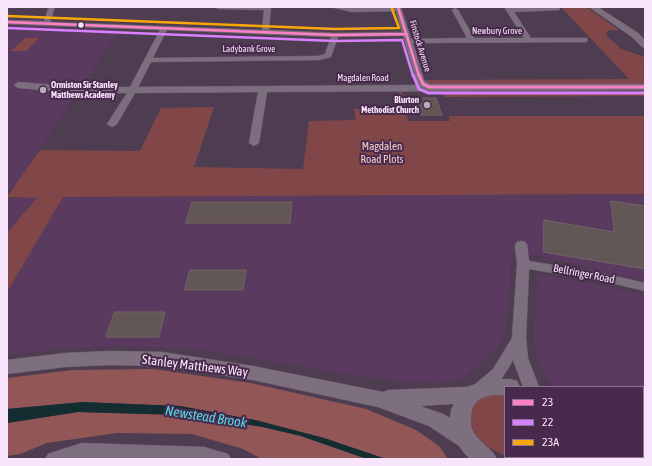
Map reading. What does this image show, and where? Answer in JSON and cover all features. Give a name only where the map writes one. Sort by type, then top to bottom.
[{"type":"main road","points":[[593,7],[632,33],[645,45]]},
{"type":"main road","name":"Stanley Matthews Way","points":[[7,367],[65,360],[110,358],[162,359],[253,373],[380,399],[436,420],[475,451]]},
{"type":"main road","name":"Stanley Matthews Way","points":[[380,399],[447,397],[475,392],[492,386],[504,387]]},
{"type":"main road","points":[[475,392],[464,402],[460,412],[459,422],[475,451]]},
{"type":"main road","points":[[563,459],[574,458]]},
{"type":"street","points":[[46,24],[52,7]]},
{"type":"street","points":[[218,7],[268,8],[265,32]]},
{"type":"street","points":[[333,7],[352,10],[398,8]]},
{"type":"street","name":"Finstock Avenue","points":[[398,8],[420,80],[423,84],[429,87]]},
{"type":"street","points":[[509,8],[558,9]]},
{"type":"street","points":[[509,8],[529,40]]},
{"type":"street","points":[[455,10],[471,40]]},
{"type":"street","name":"Newbury Grove","points":[[7,22],[71,27],[165,28],[471,40],[586,40]]},
{"type":"street","points":[[122,124],[109,124],[133,89],[165,28]]},
{"type":"street","name":"Ladybank Grove","points":[[148,60],[319,58],[328,55],[335,35]]},
{"type":"street","name":"Magdalen Road","points":[[18,85],[81,90],[645,87]]},
{"type":"street","points":[[254,143],[263,89]]},
{"type":"street","points":[[521,245],[523,264],[519,338],[520,358],[531,386]]},
{"type":"street","name":"Bellringer Road","points":[[523,264],[602,277],[645,287]]},
{"type":"street","points":[[475,392],[498,373],[519,338]]},
{"type":"street","points":[[54,459],[82,451],[204,455],[222,459]]},
{"type":"shaded area","name":"Ormiston Sir Stanley Matthews Academy","points":[[7,25],[61,27],[64,29],[79,28],[120,30],[13,189],[7,189]]},
{"type":"shaded area","points":[[645,194],[645,281],[541,256],[512,252],[509,303],[504,336],[495,352],[492,350],[484,360],[467,375],[455,380],[439,383],[405,382],[338,373],[244,356],[198,350],[164,348],[123,346],[61,349],[7,355],[7,292],[63,197]]},
{"type":"shaded area","points":[[7,198],[38,198],[7,233]]},
{"type":"shaded area","points":[[538,274],[645,294],[645,435],[644,386],[553,386],[546,377],[537,359],[533,338]]},
{"type":"shaded area","points":[[153,369],[251,383],[366,409],[416,430],[439,446],[448,459],[386,459],[324,438],[255,420],[180,406],[83,402],[7,409],[7,378],[72,370]]},
{"type":"shaded area","points":[[78,412],[179,415],[192,419],[196,417],[263,427],[301,436],[367,459],[262,459],[243,449],[192,434],[117,433],[47,443],[20,454],[7,456],[7,423]]},
{"type":"green space","points":[[561,7],[586,7],[619,30],[608,30],[606,35],[621,49],[645,57],[645,84],[435,85],[425,80],[629,79]]},
{"type":"green space","points":[[25,38],[39,38],[26,51],[11,51]]},
{"type":"green space","name":"Magdalen Road Plots","points":[[402,91],[408,121],[450,121],[449,116],[645,116],[645,194],[63,197],[7,292],[7,233],[37,198],[7,197],[40,150],[140,151],[161,108],[214,107],[194,167],[303,169],[309,121],[356,120],[354,109],[402,108],[399,92]]},
{"type":"green space","points":[[645,91],[645,96],[444,97],[443,92]]},
{"type":"green space","points":[[504,393],[504,455],[486,445],[476,434],[471,423],[470,411],[475,402],[493,394]]},
{"type":"water","name":"Newstead Brook","points":[[83,402],[180,406],[255,420],[324,438],[386,459],[367,459],[301,436],[263,427],[196,417],[189,419],[187,416],[179,415],[78,412],[7,423],[7,409]]},
{"type":"building","name":"Blurton Methodist Church","points":[[423,98],[436,98],[442,115],[421,115],[418,103],[424,103]]},
{"type":"building","points":[[611,201],[645,206],[645,269],[543,252],[544,220],[614,232]]},
{"type":"building","points":[[192,202],[292,202],[290,223],[186,223]]},
{"type":"building","points":[[190,270],[246,270],[243,290],[185,290]]},
{"type":"building","points":[[115,312],[165,312],[159,337],[106,337]]},
{"type":"transit line","name":"23","points":[[398,7],[420,80],[423,84],[429,87],[645,87]]},
{"type":"transit line","name":"23A","points":[[7,16],[335,29],[399,28],[392,9]]},
{"type":"transit line","name":"23","points":[[7,22],[335,35],[407,34]]},
{"type":"transit line","name":"22","points":[[7,28],[335,41],[402,40],[415,83],[419,89],[428,93],[645,93]]},
{"type":"place","name":"Ormiston Sir Stanley Matthews Academy","points":[[43,90]]},
{"type":"place","name":"Blurton Methodist Church","points":[[427,105]]}]
